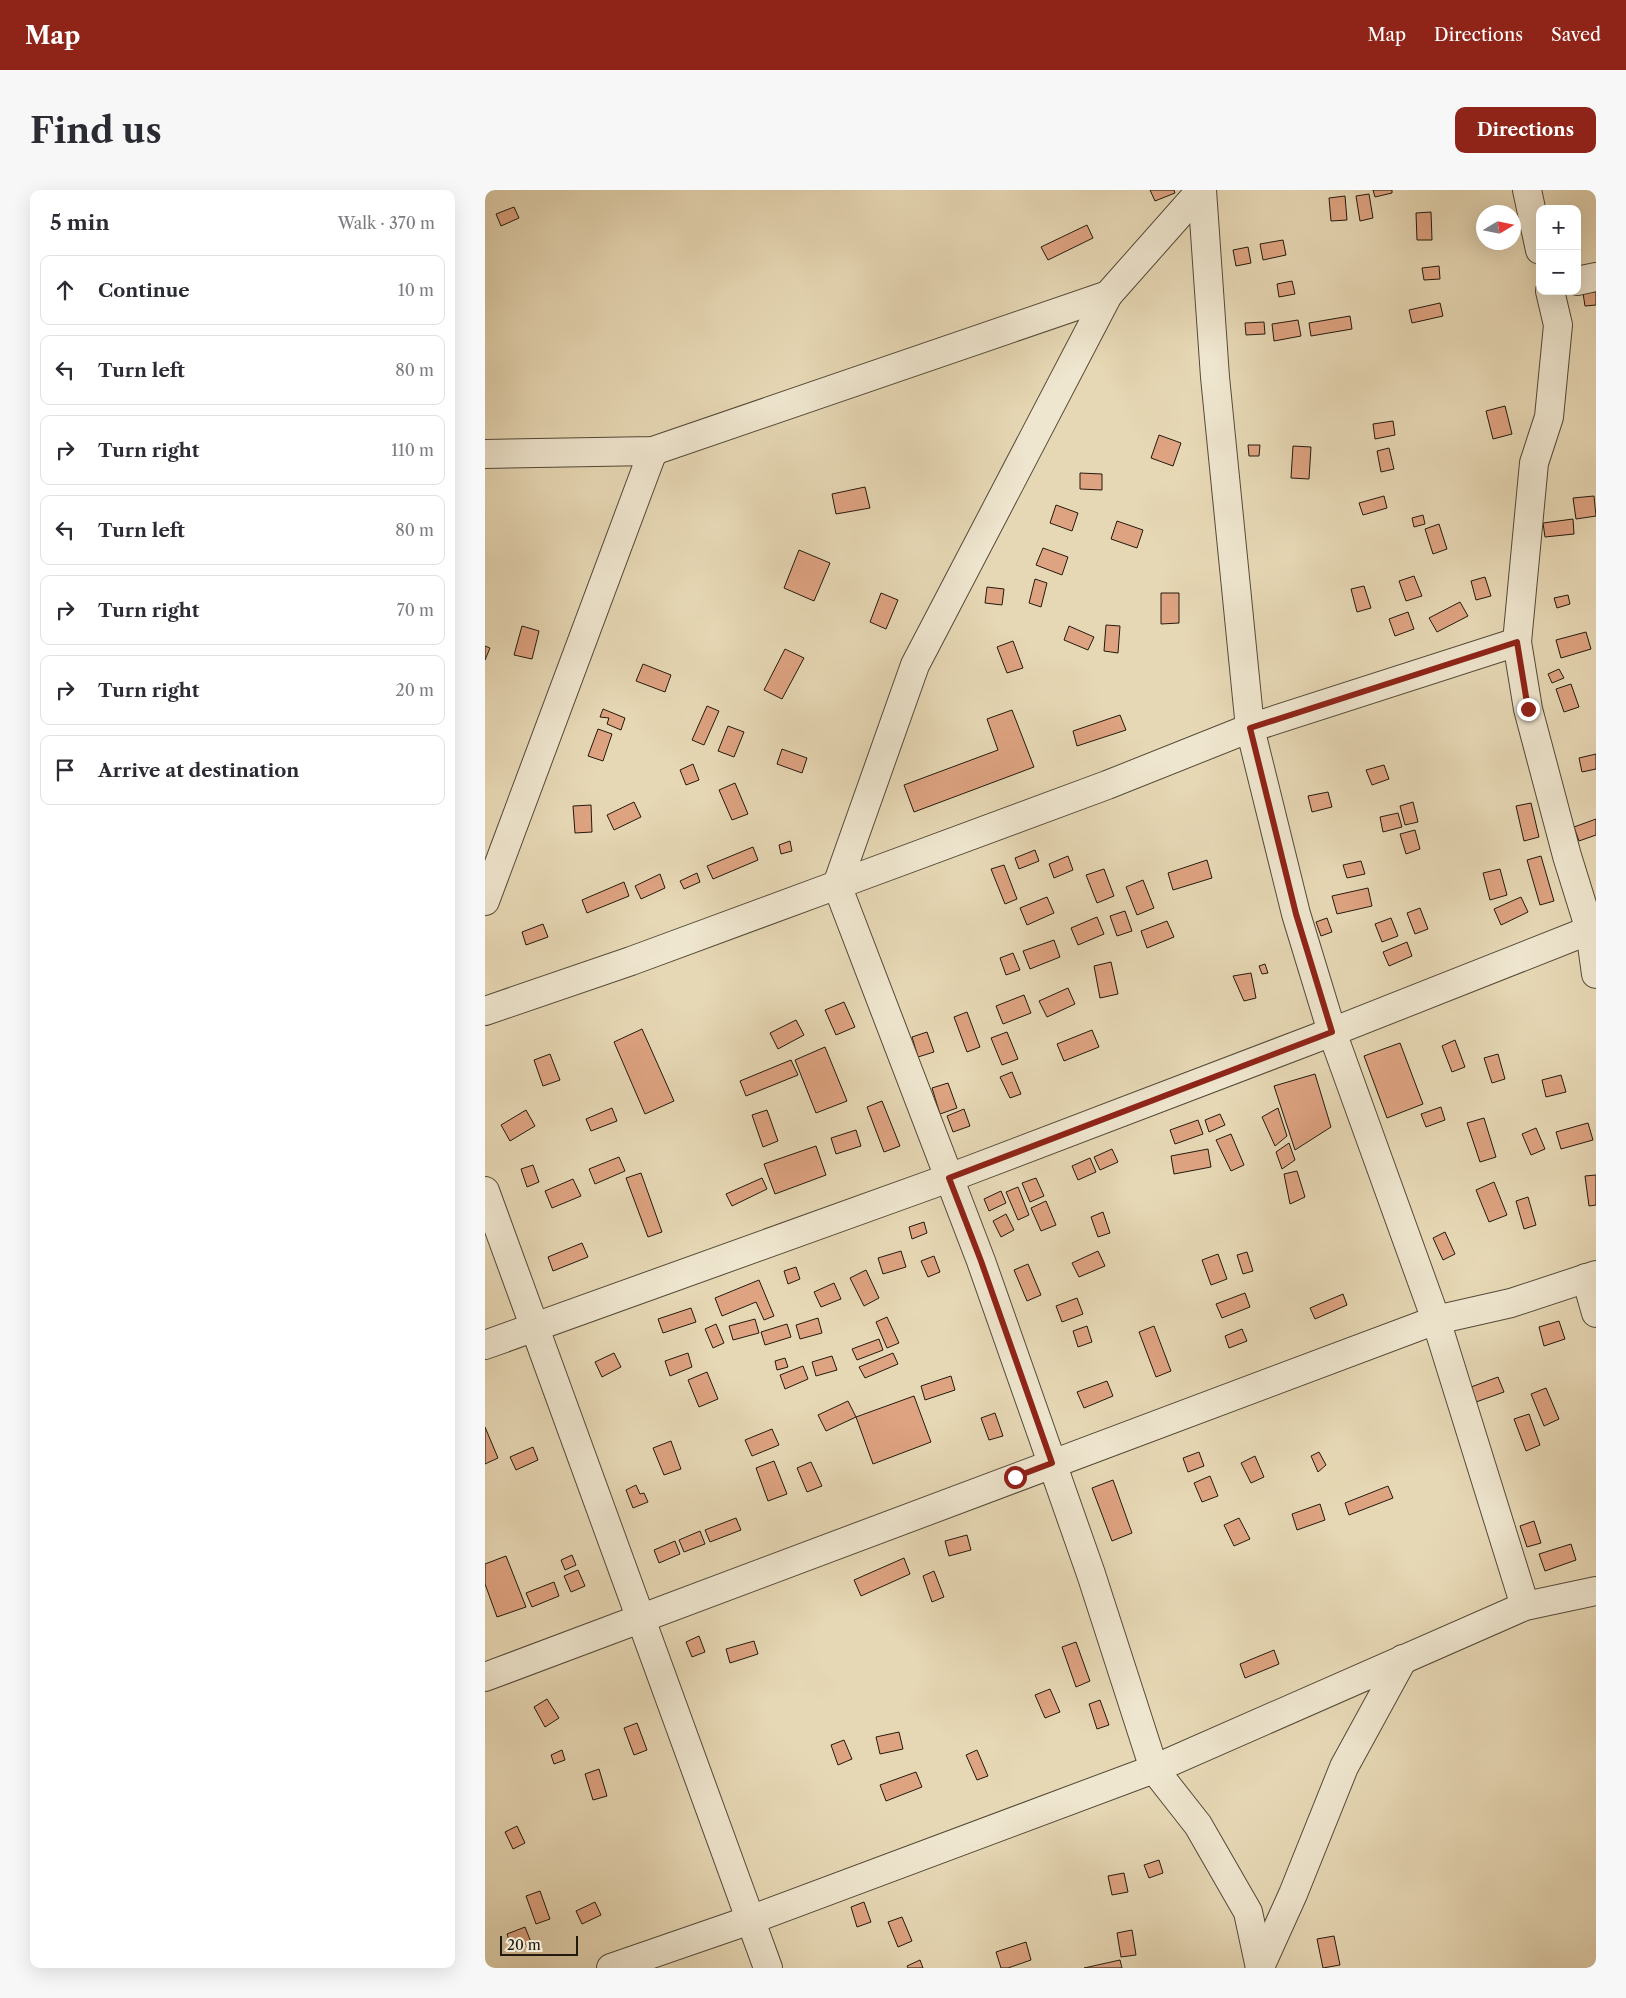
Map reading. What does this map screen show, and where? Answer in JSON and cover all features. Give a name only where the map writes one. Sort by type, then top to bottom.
[{"type":"street","points":[[1202,190],[1108,294],[915,665],[837,885],[981,1261],[1091,1574],[1154,1769],[1198,1825],[1249,1912],[1260,1967]]},
{"type":"street","points":[[1202,190],[1215,377],[1250,728],[1296,914],[1332,1032],[1436,1320],[1525,1606]]},
{"type":"street","points":[[1527,190],[1536,232]]},
{"type":"street","points":[[1581,280],[1596,277]]},
{"type":"street","points":[[485,454],[653,451],[1108,294]]},
{"type":"street","points":[[1551,295],[1558,325],[1549,417],[1534,463],[1517,642],[1528,709],[1567,856],[1590,930],[1596,974]]},
{"type":"street","points":[[485,901],[653,451]]},
{"type":"street","points":[[485,1011],[631,961],[837,885],[1107,785],[1250,728],[1517,642]]},
{"type":"street","points":[[485,1345],[949,1178],[1332,1032],[1590,930]]},
{"type":"street","points":[[485,1191],[768,1968]]},
{"type":"street","points":[[485,1677],[1436,1320],[1511,1302],[1591,1276],[1596,1313]]},
{"type":"street","points":[[611,1968],[750,1920],[1154,1769],[1525,1606],[1596,1591]]},
{"type":"street","points":[[1260,1967],[1293,1894],[1344,1767],[1403,1659]]},
{"type":"building","points":[[1150,190],[1174,190],[1175,193],[1155,201]]},
{"type":"building","points":[[1373,190],[1392,190],[1392,193],[1375,197]]},
{"type":"building","points":[[1369,194],[1373,218],[1360,221],[1356,196]]},
{"type":"building","points":[[1345,196],[1347,220],[1331,221],[1329,198]]},
{"type":"building","points":[[514,207],[519,218],[501,226],[496,214]]},
{"type":"building","points":[[1431,212],[1432,240],[1417,240],[1416,213]]},
{"type":"building","points":[[1087,225],[1093,238],[1048,260],[1041,247]]},
{"type":"building","points":[[1283,240],[1286,255],[1263,260],[1260,244]]},
{"type":"building","points":[[1248,247],[1251,263],[1236,266],[1233,250]]},
{"type":"building","points":[[1439,266],[1440,279],[1424,280],[1422,268]]},
{"type":"building","points":[[1292,281],[1295,294],[1279,297],[1277,284]]},
{"type":"building","points":[[1596,292],[1596,305],[1585,306],[1583,293]]},
{"type":"building","points":[[1440,303],[1443,316],[1412,323],[1409,310]]},
{"type":"building","points":[[1350,316],[1352,329],[1311,336],[1309,323]]},
{"type":"building","points":[[1298,320],[1301,336],[1274,341],[1272,324]]},
{"type":"building","points":[[1264,322],[1265,334],[1246,335],[1245,323]]},
{"type":"building","points":[[1505,406],[1512,434],[1493,439],[1486,411]]},
{"type":"building","points":[[1393,421],[1395,435],[1375,439],[1373,424]]},
{"type":"building","points":[[1159,435],[1181,443],[1173,466],[1151,458]]},
{"type":"building","points":[[1248,445],[1260,445],[1259,456],[1249,456]]},
{"type":"building","points":[[1293,446],[1311,447],[1309,479],[1291,478]]},
{"type":"building","points":[[1389,448],[1394,469],[1381,472],[1377,451]]},
{"type":"building","points":[[1080,473],[1102,474],[1102,490],[1080,489]]},
{"type":"building","points":[[865,487],[870,508],[836,514],[832,494]]},
{"type":"building","points":[[1384,496],[1387,508],[1363,515],[1359,503]]},
{"type":"building","points":[[1594,496],[1596,516],[1576,519],[1573,498]]},
{"type":"building","points":[[1056,505],[1078,513],[1072,531],[1050,523]]},
{"type":"building","points":[[1423,515],[1425,524],[1414,527],[1412,518]]},
{"type":"building","points":[[1573,519],[1574,534],[1545,537],[1543,523]]},
{"type":"building","points":[[1117,521],[1143,530],[1137,548],[1111,539]]},
{"type":"building","points":[[1439,524],[1447,549],[1433,554],[1425,529]]},
{"type":"building","points":[[1043,548],[1068,557],[1062,575],[1036,565]]},
{"type":"building","points":[[799,550],[830,563],[814,601],[784,588]]},
{"type":"building","points":[[1414,576],[1422,596],[1406,601],[1399,581]]},
{"type":"building","points":[[1485,577],[1491,596],[1476,600],[1471,581]]},
{"type":"building","points":[[1035,579],[1047,583],[1041,607],[1029,603]]},
{"type":"building","points":[[1364,586],[1371,608],[1357,612],[1351,589]]},
{"type":"building","points":[[987,587],[1004,589],[1002,605],[985,603]]},
{"type":"building","points":[[881,593],[898,600],[886,629],[870,622]]},
{"type":"building","points":[[1161,593],[1179,593],[1179,623],[1161,624]]},
{"type":"building","points":[[1568,595],[1570,604],[1557,608],[1554,598]]},
{"type":"building","points":[[1460,602],[1468,616],[1437,632],[1429,618]]},
{"type":"building","points":[[1408,612],[1414,629],[1395,636],[1389,619]]},
{"type":"building","points":[[1106,625],[1120,626],[1118,653],[1104,651]]},
{"type":"building","points":[[522,626],[539,631],[532,659],[514,655]]},
{"type":"building","points":[[1069,626],[1094,637],[1088,650],[1064,640]]},
{"type":"building","points":[[1586,632],[1591,649],[1561,658],[1556,640]]},
{"type":"building","points":[[1013,641],[1023,668],[1007,673],[997,647]]},
{"type":"building","points":[[485,646],[490,648],[485,660]]},
{"type":"building","points":[[785,649],[804,658],[782,699],[764,690]]},
{"type":"building","points":[[643,664],[671,675],[665,692],[636,681]]},
{"type":"building","points":[[1559,669],[1564,678],[1552,683],[1548,674]]},
{"type":"building","points":[[1571,684],[1579,707],[1564,712],[1556,689]]},
{"type":"building","points":[[707,706],[719,711],[704,745],[692,740]]},
{"type":"building","points":[[603,709],[625,718],[621,730],[607,724],[609,718],[600,717]]},
{"type":"building","points":[[1012,710],[1034,767],[914,812],[904,785],[998,750],[987,719]]},
{"type":"building","points":[[1120,715],[1126,730],[1077,746],[1073,731]]},
{"type":"building","points":[[728,726],[744,732],[734,757],[718,751]]},
{"type":"building","points":[[598,729],[612,734],[603,761],[588,756]]},
{"type":"building","points":[[782,749],[807,758],[802,773],[777,764]]},
{"type":"building","points":[[1596,754],[1596,769],[1582,772],[1579,758]]},
{"type":"building","points":[[693,764],[699,780],[686,785],[680,770]]},
{"type":"building","points":[[1384,765],[1389,779],[1372,785],[1366,770]]},
{"type":"building","points":[[735,783],[748,814],[732,820],[719,790]]},
{"type":"building","points":[[1328,792],[1332,807],[1312,812],[1308,796]]},
{"type":"building","points":[[634,802],[641,817],[614,830],[607,815]]},
{"type":"building","points":[[1413,802],[1418,822],[1405,825],[1400,806]]},
{"type":"building","points":[[1531,803],[1539,837],[1524,841],[1516,806]]},
{"type":"building","points":[[591,805],[592,832],[575,833],[573,806]]},
{"type":"building","points":[[1398,813],[1402,827],[1383,832],[1380,817]]},
{"type":"building","points":[[1596,819],[1596,835],[1579,841],[1574,827]]},
{"type":"building","points":[[1415,830],[1420,849],[1406,854],[1400,834]]},
{"type":"building","points":[[790,841],[792,851],[781,854],[779,845]]},
{"type":"building","points":[[753,847],[758,860],[713,879],[707,866]]},
{"type":"building","points":[[1035,850],[1039,861],[1019,869],[1015,858]]},
{"type":"building","points":[[1068,856],[1073,870],[1054,878],[1049,864]]},
{"type":"building","points":[[1541,856],[1554,901],[1540,905],[1527,860]]},
{"type":"building","points":[[1207,860],[1212,878],[1173,890],[1168,873]]},
{"type":"building","points":[[1361,861],[1365,874],[1347,878],[1343,865]]},
{"type":"building","points":[[1004,865],[1017,899],[1005,904],[991,869]]},
{"type":"building","points":[[1104,869],[1114,896],[1097,903],[1086,875]]},
{"type":"building","points":[[1500,869],[1507,895],[1490,900],[1483,873]]},
{"type":"building","points":[[697,873],[700,882],[684,889],[680,881]]},
{"type":"building","points":[[660,874],[665,888],[641,899],[635,886]]},
{"type":"building","points":[[1143,880],[1154,908],[1137,915],[1126,887]]},
{"type":"building","points":[[624,882],[629,896],[587,913],[582,900]]},
{"type":"building","points":[[1368,888],[1372,906],[1337,914],[1332,896]]},
{"type":"building","points":[[1047,897],[1054,913],[1027,925],[1020,908]]},
{"type":"building","points":[[1521,897],[1528,912],[1501,925],[1494,909]]},
{"type":"building","points":[[1420,908],[1428,929],[1415,934],[1407,913]]},
{"type":"building","points":[[1125,911],[1132,931],[1117,936],[1110,916]]},
{"type":"building","points":[[1097,917],[1104,934],[1078,945],[1071,928]]},
{"type":"building","points":[[1327,918],[1332,932],[1321,936],[1316,922]]},
{"type":"building","points":[[1391,918],[1398,936],[1382,942],[1375,924]]},
{"type":"building","points":[[1167,921],[1174,937],[1147,948],[1141,931]]},
{"type":"building","points":[[543,924],[548,937],[526,945],[522,932]]},
{"type":"building","points":[[1054,940],[1060,957],[1030,969],[1023,951]]},
{"type":"building","points":[[1407,942],[1412,956],[1389,966],[1383,952]]},
{"type":"building","points":[[1013,953],[1020,970],[1006,975],[1000,958]]},
{"type":"building","points":[[1111,962],[1118,994],[1100,998],[1094,966]]},
{"type":"building","points":[[1265,964],[1268,973],[1262,974],[1259,966]]},
{"type":"building","points":[[1251,973],[1256,998],[1244,1001],[1233,976]]},
{"type":"building","points":[[1068,988],[1075,1004],[1047,1017],[1039,1001]]},
{"type":"building","points":[[1024,995],[1031,1013],[1003,1024],[996,1006]]},
{"type":"building","points":[[844,1002],[855,1027],[836,1035],[825,1010]]},
{"type":"building","points":[[967,1012],[980,1047],[967,1052],[954,1017]]},
{"type":"building","points":[[796,1020],[804,1035],[778,1049],[770,1033]]},
{"type":"building","points":[[642,1029],[674,1101],[645,1114],[614,1042]]},
{"type":"building","points":[[1092,1030],[1099,1047],[1064,1061],[1057,1044]]},
{"type":"building","points":[[927,1032],[934,1052],[918,1057],[912,1037]]},
{"type":"building","points":[[1007,1032],[1018,1059],[1002,1065],[991,1038]]},
{"type":"building","points":[[1455,1040],[1465,1067],[1452,1072],[1442,1046]]},
{"type":"building","points":[[1400,1043],[1423,1104],[1387,1118],[1364,1056]]},
{"type":"building","points":[[825,1047],[847,1101],[816,1113],[795,1060]]},
{"type":"building","points":[[550,1054],[560,1080],[543,1086],[534,1060]]},
{"type":"building","points":[[1498,1054],[1505,1079],[1492,1083],[1484,1058]]},
{"type":"building","points":[[791,1060],[798,1075],[746,1096],[740,1081]]},
{"type":"building","points":[[1012,1072],[1021,1094],[1010,1098],[1000,1077]]},
{"type":"building","points":[[1315,1074],[1331,1127],[1295,1150],[1274,1086]]},
{"type":"building","points":[[1561,1075],[1566,1092],[1546,1097],[1542,1080]]},
{"type":"building","points":[[948,1083],[957,1108],[940,1114],[932,1088]]},
{"type":"building","points":[[882,1101],[900,1146],[884,1152],[867,1107]]},
{"type":"building","points":[[1441,1107],[1445,1120],[1426,1127],[1421,1114]]},
{"type":"building","points":[[612,1108],[617,1121],[591,1131],[586,1119]]},
{"type":"building","points":[[1278,1108],[1287,1136],[1275,1146],[1262,1117]]},
{"type":"building","points":[[964,1109],[970,1126],[953,1132],[947,1116]]},
{"type":"building","points":[[526,1110],[535,1126],[510,1141],[501,1125]]},
{"type":"building","points":[[767,1110],[778,1141],[763,1147],[752,1115]]},
{"type":"building","points":[[1220,1114],[1225,1125],[1209,1132],[1205,1120]]},
{"type":"building","points":[[1484,1118],[1496,1157],[1480,1162],[1467,1123]]},
{"type":"building","points":[[1198,1120],[1203,1134],[1175,1144],[1170,1130]]},
{"type":"building","points":[[1588,1123],[1593,1140],[1561,1149],[1556,1132]]},
{"type":"building","points":[[1536,1128],[1545,1149],[1531,1155],[1522,1134]]},
{"type":"building","points":[[856,1130],[861,1146],[836,1154],[831,1138]]},
{"type":"building","points":[[1231,1134],[1244,1165],[1231,1171],[1216,1140]]},
{"type":"building","points":[[1289,1143],[1295,1160],[1282,1169],[1276,1152]]},
{"type":"building","points":[[816,1146],[826,1175],[775,1194],[764,1164]]},
{"type":"building","points":[[1112,1149],[1118,1162],[1100,1170],[1094,1157]]},
{"type":"building","points":[[1208,1149],[1211,1167],[1174,1174],[1171,1156]]},
{"type":"building","points":[[619,1157],[625,1171],[595,1184],[589,1169]]},
{"type":"building","points":[[1090,1158],[1096,1172],[1078,1180],[1072,1166]]},
{"type":"building","points":[[533,1165],[539,1182],[527,1187],[521,1169]]},
{"type":"building","points":[[1297,1171],[1305,1197],[1290,1204],[1284,1174]]},
{"type":"building","points":[[641,1173],[662,1232],[648,1237],[626,1178]]},
{"type":"building","points":[[1596,1175],[1596,1205],[1589,1206],[1585,1176]]},
{"type":"building","points":[[762,1178],[767,1189],[732,1206],[726,1194]]},
{"type":"building","points":[[1036,1178],[1044,1196],[1030,1202],[1022,1183]]},
{"type":"building","points":[[573,1179],[581,1196],[552,1208],[545,1191]]},
{"type":"building","points":[[1494,1182],[1507,1215],[1489,1222],[1476,1190]]},
{"type":"building","points":[[1018,1187],[1029,1215],[1018,1220],[1006,1192]]},
{"type":"building","points":[[1001,1191],[1006,1203],[989,1211],[984,1199]]},
{"type":"building","points":[[1528,1197],[1536,1225],[1524,1229],[1516,1201]]},
{"type":"building","points":[[1046,1201],[1056,1225],[1041,1231],[1031,1208]]},
{"type":"building","points":[[1103,1212],[1110,1233],[1098,1237],[1091,1217]]},
{"type":"building","points":[[1006,1214],[1014,1230],[1001,1237],[993,1221]]},
{"type":"building","points":[[924,1222],[927,1233],[912,1239],[909,1227]]},
{"type":"building","points":[[1445,1232],[1455,1254],[1443,1260],[1433,1238]]},
{"type":"building","points":[[582,1243],[588,1257],[553,1271],[548,1257]]},
{"type":"building","points":[[901,1251],[906,1267],[883,1274],[878,1258]]},
{"type":"building","points":[[1098,1251],[1105,1266],[1079,1277],[1072,1263]]},
{"type":"building","points":[[1247,1252],[1253,1271],[1243,1274],[1237,1255]]},
{"type":"building","points":[[1218,1254],[1227,1279],[1211,1285],[1202,1260]]},
{"type":"building","points":[[934,1256],[940,1272],[928,1277],[921,1261]]},
{"type":"building","points":[[1028,1264],[1041,1295],[1027,1301],[1014,1270]]},
{"type":"building","points":[[796,1267],[800,1279],[788,1284],[784,1271]]},
{"type":"building","points":[[866,1270],[879,1298],[864,1306],[850,1278]]},
{"type":"building","points":[[759,1280],[774,1316],[764,1320],[756,1302],[722,1316],[715,1298]]},
{"type":"building","points":[[834,1283],[841,1299],[821,1307],[814,1292]]},
{"type":"building","points":[[1245,1293],[1250,1307],[1222,1318],[1216,1304]]},
{"type":"building","points":[[1343,1294],[1347,1305],[1315,1319],[1310,1308]]},
{"type":"building","points":[[1077,1298],[1083,1314],[1062,1322],[1056,1306]]},
{"type":"building","points":[[691,1308],[696,1322],[663,1333],[658,1319]]},
{"type":"building","points":[[887,1317],[899,1343],[887,1348],[876,1322]]},
{"type":"building","points":[[818,1318],[822,1333],[800,1339],[796,1325]]},
{"type":"building","points":[[755,1319],[759,1333],[733,1340],[729,1326]]},
{"type":"building","points":[[1559,1321],[1565,1339],[1544,1346],[1539,1327]]},
{"type":"building","points":[[716,1324],[724,1343],[713,1348],[705,1329]]},
{"type":"building","points":[[787,1324],[791,1337],[765,1345],[761,1332]]},
{"type":"building","points":[[1087,1326],[1092,1342],[1078,1347],[1073,1331]]},
{"type":"building","points":[[1154,1326],[1171,1371],[1156,1377],[1139,1332]]},
{"type":"building","points":[[1242,1329],[1247,1341],[1229,1348],[1225,1336]]},
{"type":"building","points":[[879,1339],[883,1350],[857,1360],[852,1349]]},
{"type":"building","points":[[614,1353],[621,1367],[602,1377],[595,1362]]},
{"type":"building","points":[[688,1353],[692,1367],[670,1376],[665,1361]]},
{"type":"building","points":[[893,1353],[898,1364],[865,1378],[859,1367]]},
{"type":"building","points":[[832,1356],[837,1370],[816,1376],[812,1362]]},
{"type":"building","points":[[785,1358],[788,1367],[777,1370],[775,1361]]},
{"type":"building","points":[[803,1366],[808,1379],[785,1389],[780,1375]]},
{"type":"building","points":[[707,1372],[718,1399],[699,1407],[688,1380]]},
{"type":"building","points":[[951,1376],[955,1390],[925,1400],[921,1386]]},
{"type":"building","points":[[1498,1377],[1504,1392],[1476,1402],[1471,1387]]},
{"type":"building","points":[[1107,1381],[1113,1396],[1084,1408],[1077,1392]]},
{"type":"building","points":[[1546,1388],[1559,1419],[1544,1426],[1531,1394]]},
{"type":"building","points":[[914,1396],[931,1442],[873,1464],[856,1417]]},
{"type":"building","points":[[848,1401],[856,1417],[826,1431],[818,1415]]},
{"type":"building","points":[[995,1413],[1003,1436],[989,1440],[981,1418]]},
{"type":"building","points":[[1529,1414],[1540,1445],[1526,1451],[1514,1419]]},
{"type":"building","points":[[485,1427],[498,1458],[485,1464]]},
{"type":"building","points":[[772,1429],[779,1445],[752,1456],[745,1440]]},
{"type":"building","points":[[671,1441],[681,1469],[664,1475],[653,1448]]},
{"type":"building","points":[[533,1447],[538,1460],[516,1470],[510,1457]]},
{"type":"building","points":[[1199,1452],[1204,1466],[1188,1472],[1183,1458]]},
{"type":"building","points":[[1319,1452],[1326,1465],[1318,1472],[1311,1456]]},
{"type":"building","points":[[1255,1456],[1264,1477],[1251,1483],[1241,1463]]},
{"type":"building","points":[[774,1461],[787,1494],[768,1501],[756,1468]]},
{"type":"building","points":[[811,1462],[822,1486],[807,1492],[797,1468]]},
{"type":"building","points":[[1210,1476],[1218,1496],[1202,1502],[1194,1483]]},
{"type":"building","points":[[1113,1480],[1132,1533],[1112,1541],[1092,1488]]},
{"type":"building","points":[[636,1485],[640,1494],[644,1493],[648,1502],[633,1508],[626,1490]]},
{"type":"building","points":[[1388,1486],[1393,1498],[1349,1515],[1345,1503]]},
{"type":"building","points":[[1320,1504],[1325,1520],[1297,1530],[1292,1514]]},
{"type":"building","points":[[736,1518],[741,1530],[710,1542],[705,1530]]},
{"type":"building","points":[[1239,1518],[1250,1539],[1234,1546],[1224,1525]]},
{"type":"building","points":[[1534,1521],[1541,1543],[1527,1547],[1520,1526]]},
{"type":"building","points":[[700,1531],[705,1544],[684,1552],[679,1540]]},
{"type":"building","points":[[967,1535],[971,1550],[949,1556],[945,1541]]},
{"type":"building","points":[[675,1541],[680,1554],[659,1563],[654,1550]]},
{"type":"building","points":[[1571,1544],[1576,1560],[1545,1571],[1539,1554]]},
{"type":"building","points":[[572,1555],[576,1565],[565,1570],[561,1560]]},
{"type":"building","points":[[506,1556],[526,1607],[497,1617],[485,1584],[485,1564]]},
{"type":"building","points":[[904,1558],[910,1574],[861,1596],[854,1580]]},
{"type":"building","points":[[578,1570],[585,1586],[571,1592],[564,1576]]},
{"type":"building","points":[[934,1571],[944,1597],[932,1602],[923,1576]]},
{"type":"building","points":[[554,1582],[559,1596],[532,1607],[526,1593]]},
{"type":"building","points":[[699,1636],[705,1652],[692,1657],[686,1642]]},
{"type":"building","points":[[754,1641],[758,1654],[730,1663],[726,1649]]},
{"type":"building","points":[[1076,1642],[1090,1681],[1076,1687],[1062,1647]]},
{"type":"building","points":[[1274,1650],[1279,1664],[1245,1678],[1240,1664]]},
{"type":"building","points":[[1050,1689],[1060,1712],[1045,1718],[1035,1695]]},
{"type":"building","points":[[547,1699],[559,1718],[545,1727],[534,1707]]},
{"type":"building","points":[[1100,1700],[1109,1725],[1097,1729],[1089,1704]]},
{"type":"building","points":[[637,1723],[647,1750],[634,1755],[624,1728]]},
{"type":"building","points":[[899,1732],[903,1749],[880,1754],[876,1737]]},
{"type":"building","points":[[844,1740],[852,1759],[838,1765],[831,1745]]},
{"type":"building","points":[[562,1750],[565,1760],[554,1764],[551,1755]]},
{"type":"building","points":[[977,1750],[988,1776],[977,1780],[966,1755]]},
{"type":"building","points":[[599,1769],[607,1796],[593,1800],[585,1774]]},
{"type":"building","points":[[916,1772],[922,1787],[886,1801],[880,1785]]},
{"type":"building","points":[[517,1826],[525,1843],[513,1849],[505,1832]]},
{"type":"building","points":[[1159,1860],[1163,1873],[1149,1878],[1144,1865]]},
{"type":"building","points":[[1124,1873],[1128,1892],[1112,1895],[1108,1876]]},
{"type":"building","points":[[540,1891],[550,1919],[536,1924],[526,1896]]},
{"type":"building","points":[[595,1902],[601,1915],[582,1924],[576,1911]]},
{"type":"building","points":[[864,1902],[871,1922],[857,1927],[851,1907]]},
{"type":"building","points":[[902,1917],[912,1941],[898,1947],[888,1922]]},
{"type":"building","points":[[525,1927],[531,1942],[512,1949],[507,1934]]},
{"type":"building","points":[[1132,1930],[1136,1955],[1121,1957],[1117,1933]]},
{"type":"building","points":[[1334,1936],[1340,1965],[1323,1968],[1317,1939]]},
{"type":"building","points":[[1026,1942],[1031,1960],[1008,1968],[1001,1968],[996,1952]]},
{"type":"building","points":[[920,1960],[923,1968],[908,1968],[907,1966]]},
{"type":"building","points":[[1120,1960],[1122,1968],[1084,1968]]},
{"type":"route","points":[[1015,1477],[1052,1463],[981,1261],[949,1178],[1332,1032],[1296,914],[1250,728],[1517,642],[1528,709]]}]
